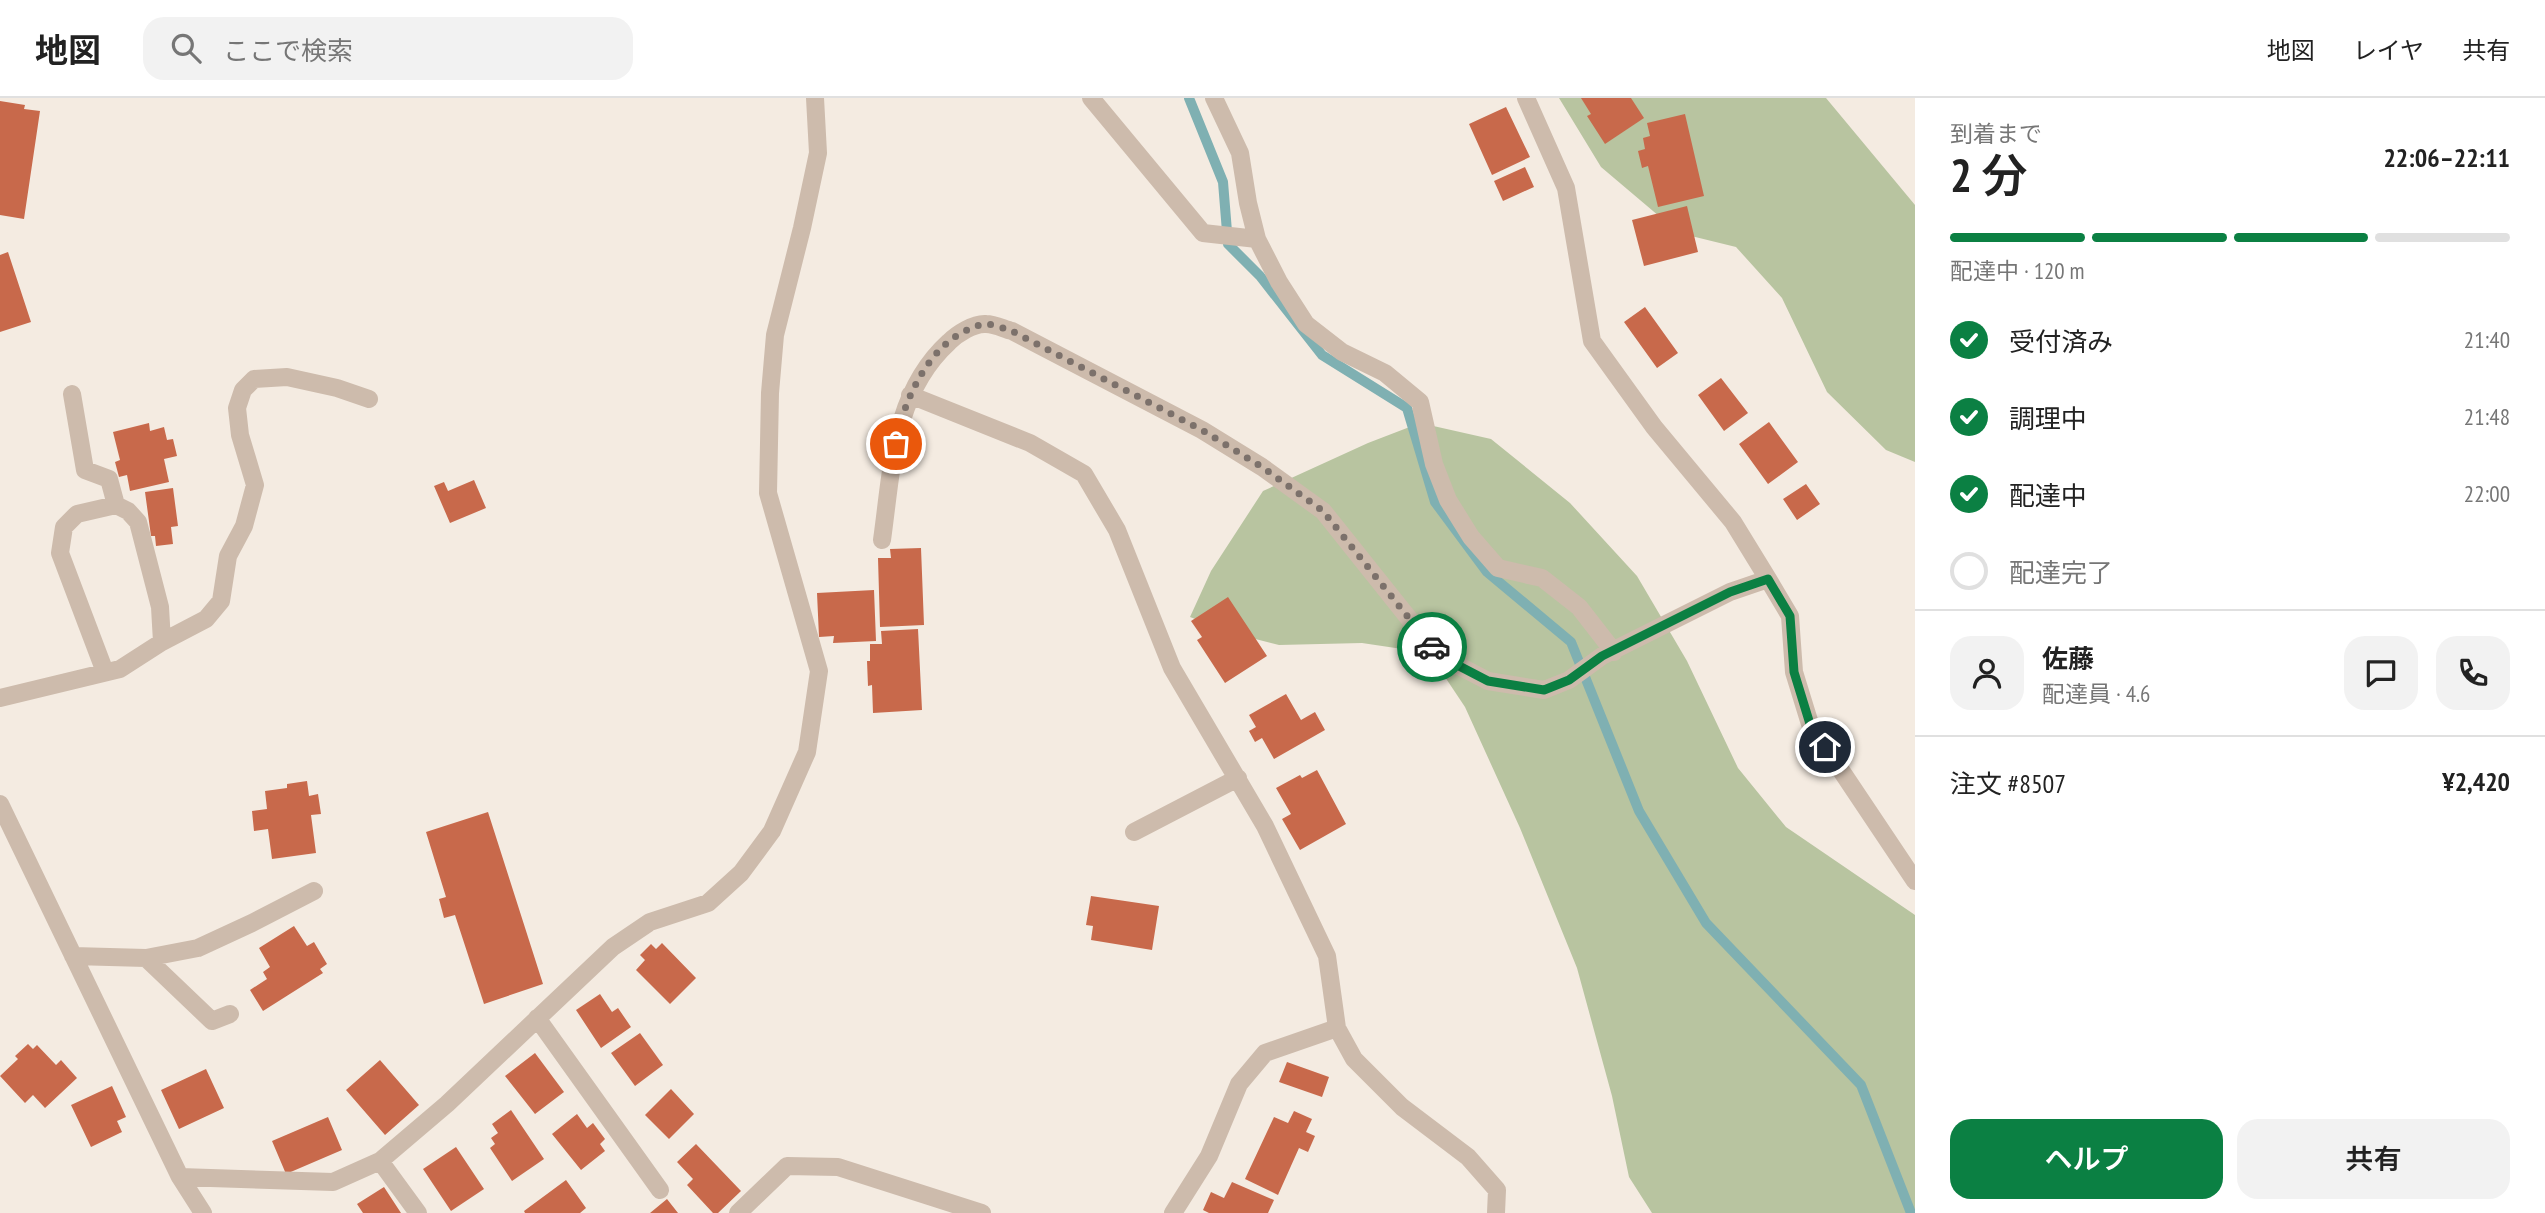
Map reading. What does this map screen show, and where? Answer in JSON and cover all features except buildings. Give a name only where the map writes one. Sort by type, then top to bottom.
[{"type":"street","points":[[180,1177],[333,1182],[380,1161],[447,1104],[613,947],[650,922],[708,903],[741,873],[772,831],[807,751],[819,671],[768,493],[770,393],[775,335],[818,153],[815,98]]},
{"type":"street","points":[[1091,98],[1203,233],[1252,238]]},
{"type":"street","points":[[1214,98],[1240,153],[1252,238],[1306,324],[1342,352],[1385,373],[1420,402],[1434,464],[1448,500],[1471,537],[1498,568],[1542,578],[1579,607],[1608,654]]},
{"type":"street","points":[[1526,98],[1566,188],[1592,341],[1654,427],[1733,522],[1768,579],[1790,616],[1794,672],[1810,724],[1915,881]]},
{"type":"street","points":[[881,540],[900,420],[910,395],[935,354],[958,333],[984,323],[1012,331],[1202,430],[1262,467],[1323,511],[1438,655],[1488,681],[1544,690],[1569,680],[1608,654],[1730,592],[1768,579]]},
{"type":"street","points":[[0,698],[120,669],[162,642],[206,619],[220,601],[228,556],[244,526],[255,485],[240,435],[237,408],[243,390],[254,379],[287,377],[337,388],[369,399]]},
{"type":"street","points":[[72,394],[85,470],[109,479],[116,505]]},
{"type":"street","points":[[910,395],[1030,443],[1084,474],[1117,530],[1172,668],[1265,826],[1327,956],[1338,1028],[1354,1059],[1402,1107],[1468,1157],[1497,1190],[1496,1213]]},
{"type":"street","points":[[105,672],[60,553],[64,527],[77,514],[116,505],[128,511],[138,522],[160,607],[162,642]]},
{"type":"street","points":[[1134,832],[1238,778]]},
{"type":"street","points":[[0,804],[180,1177],[203,1213]]},
{"type":"street","points":[[73,956],[146,958],[198,948],[314,891]]},
{"type":"street","points":[[146,958],[212,1021],[230,1014]]},
{"type":"street","points":[[537,1018],[660,1190]]},
{"type":"street","points":[[1173,1213],[1209,1156],[1239,1084],[1265,1053],[1338,1028]]},
{"type":"street","points":[[380,1161],[418,1213]]},
{"type":"street","points":[[738,1213],[787,1166],[838,1167],[982,1213]]},
{"type":"green space","points":[[1559,98],[1826,98],[1915,205],[1915,462],[1886,450],[1827,392],[1782,298],[1736,247],[1679,233],[1601,167]]},
{"type":"green space","points":[[1420,423],[1491,439],[1570,503],[1637,576],[1687,661],[1738,768],[1786,827],[1915,915],[1915,1213],[1652,1213],[1629,1177],[1612,1096],[1577,968],[1520,828],[1465,707],[1429,653],[1362,643],[1279,645],[1232,633],[1190,617],[1211,571],[1263,491],[1368,443]]},
{"type":"waterway","points":[[1189,98],[1223,182],[1228,244],[1260,276],[1322,355],[1407,408],[1435,502],[1487,572],[1571,642],[1639,811],[1706,923],[1861,1085],[1911,1213]]},
{"type":"way so far","points":[[896,444],[900,420],[910,395],[935,354],[958,333],[984,323],[1012,331],[1202,430],[1262,467],[1323,511],[1432,647]]},
{"type":"route","points":[[1432,647],[1438,655],[1488,681],[1544,690],[1569,680],[1602,656],[1730,592],[1768,579],[1790,616],[1794,672],[1810,724],[1825,747]]}]
